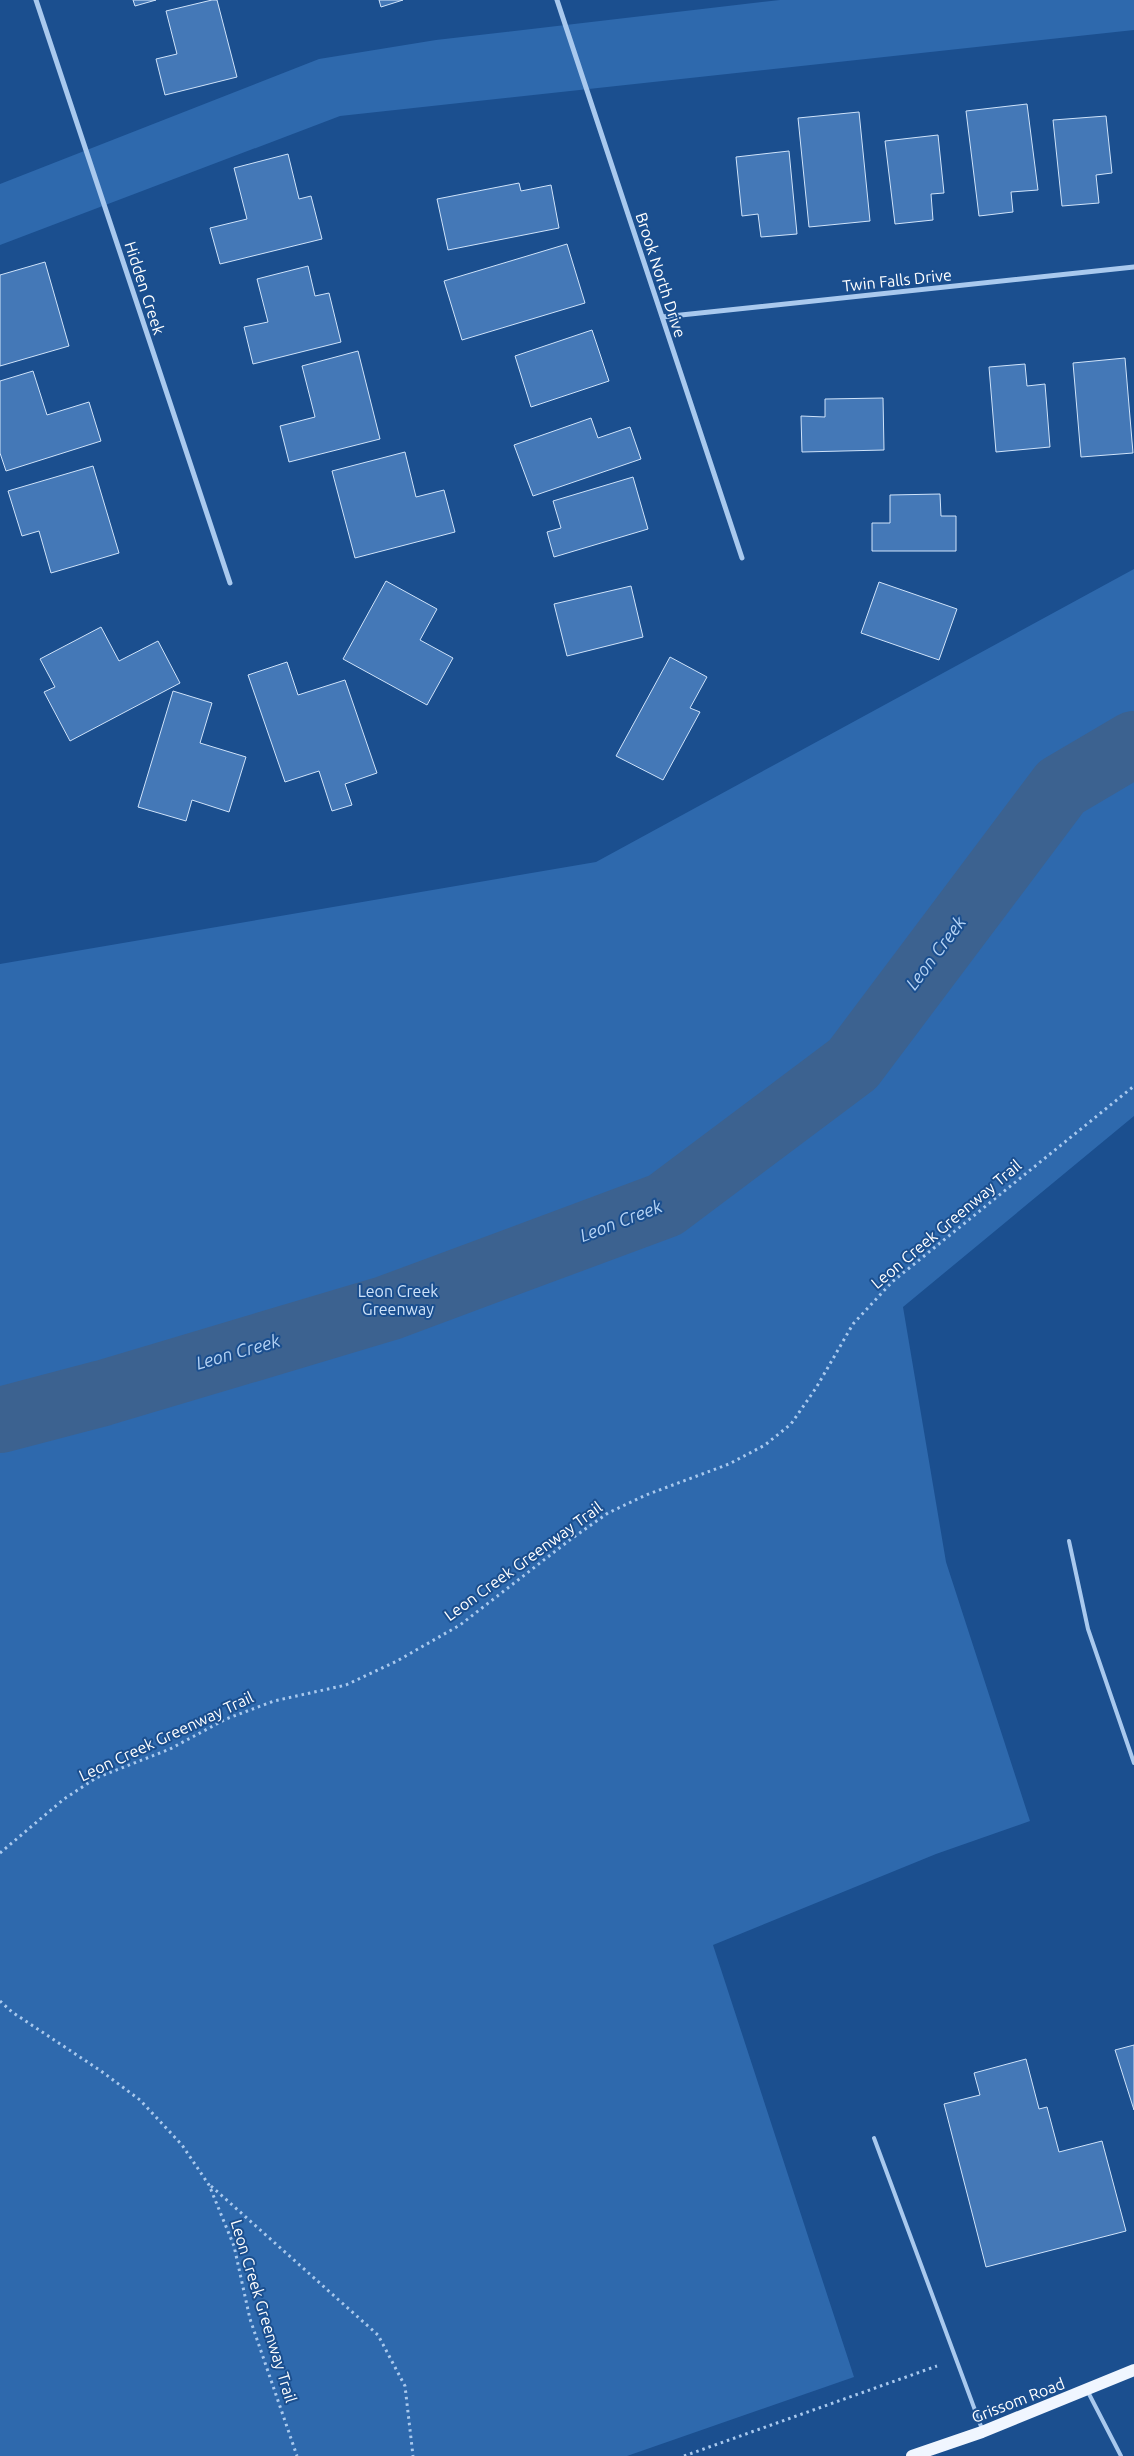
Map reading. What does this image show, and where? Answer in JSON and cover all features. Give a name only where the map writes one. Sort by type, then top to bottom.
[{"type":"main road","name":"Grissom Road","points":[[912,2456],[982,2432],[1134,2370]]},
{"type":"street","name":"Hidden Creek","points":[[36,0],[230,584]]},
{"type":"street","name":"Brook North Drive","points":[[558,0],[742,558]]},
{"type":"street","name":"Twin Falls Drive","points":[[662,317],[1134,267]]},
{"type":"lane","points":[[1069,1541],[1088,1628],[1134,1763]]},
{"type":"lane","points":[[874,2138],[982,2432]]},
{"type":"lane","points":[[1087,2390],[1121,2456]]},
{"type":"path","name":"Leon Creek Greenway Trail","points":[[0,1853],[64,1799],[96,1778],[170,1749],[234,1716],[274,1700],[346,1685],[397,1661],[460,1625],[571,1539],[608,1514],[646,1495],[729,1464],[765,1445],[791,1424],[816,1388],[853,1324],[892,1282],[1134,1086]]},
{"type":"path","name":"Leon Creek Greenway Trail","points":[[0,2001],[12,2012],[101,2071],[140,2100],[182,2145],[209,2185],[234,2246],[250,2319],[297,2456]]},
{"type":"path","points":[[209,2185],[378,2335],[405,2386],[413,2456]]},
{"type":"path","points":[[684,2456],[956,2359]]},
{"type":"green space","points":[[780,0],[1134,0],[1134,30],[340,116],[0,245],[0,184],[319,59],[436,40]]},
{"type":"green space","name":"Leon Creek Greenway","points":[[1134,569],[1134,1116],[903,1307],[946,1562],[1030,1821],[936,1854],[713,1945],[854,2377],[627,2456],[0,2456],[0,964],[596,862]]},
{"type":"building","points":[[133,0],[156,0],[135,6]]},
{"type":"building","points":[[217,0],[237,77],[165,95],[156,59],[177,54],[166,11]]},
{"type":"building","points":[[379,0],[403,0],[381,7]]},
{"type":"building","points":[[1027,104],[1038,190],[1011,192],[1013,212],[979,216],[966,111]]},
{"type":"building","points":[[859,112],[870,221],[809,227],[798,118]]},
{"type":"building","points":[[1106,116],[1112,173],[1096,175],[1099,203],[1062,206],[1053,120]]},
{"type":"building","points":[[938,135],[944,193],[931,194],[933,220],[895,224],[885,141]]},
{"type":"building","points":[[789,151],[797,234],[761,237],[758,214],[742,216],[736,157]]},
{"type":"building","points":[[288,154],[299,199],[311,196],[322,239],[220,264],[210,228],[247,219],[234,168]]},
{"type":"building","points":[[519,183],[521,191],[551,185],[559,228],[448,250],[437,199]]},
{"type":"building","points":[[567,244],[585,303],[462,340],[444,281]]},
{"type":"building","points":[[45,262],[69,346],[0,366],[0,275]]},
{"type":"building","points":[[308,266],[315,296],[329,293],[341,342],[253,364],[244,327],[268,322],[257,279]]},
{"type":"building","points":[[592,330],[609,381],[531,407],[515,356]]},
{"type":"building","points":[[358,351],[380,439],[289,462],[280,426],[315,417],[302,366]]},
{"type":"building","points":[[1125,358],[1133,453],[1081,457],[1073,363]]},
{"type":"building","points":[[1025,364],[1027,386],[1045,384],[1050,447],[996,452],[989,367]]},
{"type":"building","points":[[33,371],[47,415],[89,402],[101,441],[6,471],[0,453],[0,381]]},
{"type":"building","points":[[883,398],[884,450],[802,452],[801,416],[825,417],[825,399]]},
{"type":"building","points":[[591,418],[598,438],[630,427],[641,459],[533,496],[514,445]]},
{"type":"building","points":[[405,452],[416,497],[444,490],[455,532],[355,558],[332,471]]},
{"type":"building","points":[[93,466],[119,553],[51,573],[39,531],[22,536],[8,491]]},
{"type":"building","points":[[633,477],[648,529],[554,557],[547,532],[561,528],[553,501]]},
{"type":"building","points":[[940,494],[941,516],[956,516],[956,551],[872,551],[872,523],[890,523],[890,495]]},
{"type":"building","points":[[386,581],[437,609],[420,640],[453,658],[427,705],[343,659]]},
{"type":"building","points":[[879,582],[957,609],[939,660],[861,633]]},
{"type":"building","points":[[631,586],[643,637],[567,656],[554,604]]},
{"type":"building","points":[[101,627],[119,661],[158,641],[180,683],[70,741],[44,692],[55,687],[40,659]]},
{"type":"building","points":[[670,657],[707,677],[690,708],[700,712],[663,780],[616,756]]},
{"type":"building","points":[[287,662],[298,695],[345,680],[377,773],[345,784],[352,805],[332,811],[319,771],[285,782],[248,675]]},
{"type":"building","points":[[173,691],[212,703],[200,743],[246,757],[229,812],[192,800],[186,821],[138,807]]},
{"type":"building","points":[[1134,2045],[1134,2110],[1115,2050]]},
{"type":"building","points":[[1026,2059],[1039,2109],[1047,2107],[1059,2152],[1102,2141],[1126,2231],[986,2267],[944,2104],[980,2095],[974,2073]]},
{"type":"waterway","name":"Leon Creek","points":[[0,1420],[103,1393],[388,1308],[665,1205],[853,1064],[1061,787],[1134,744]]}]
